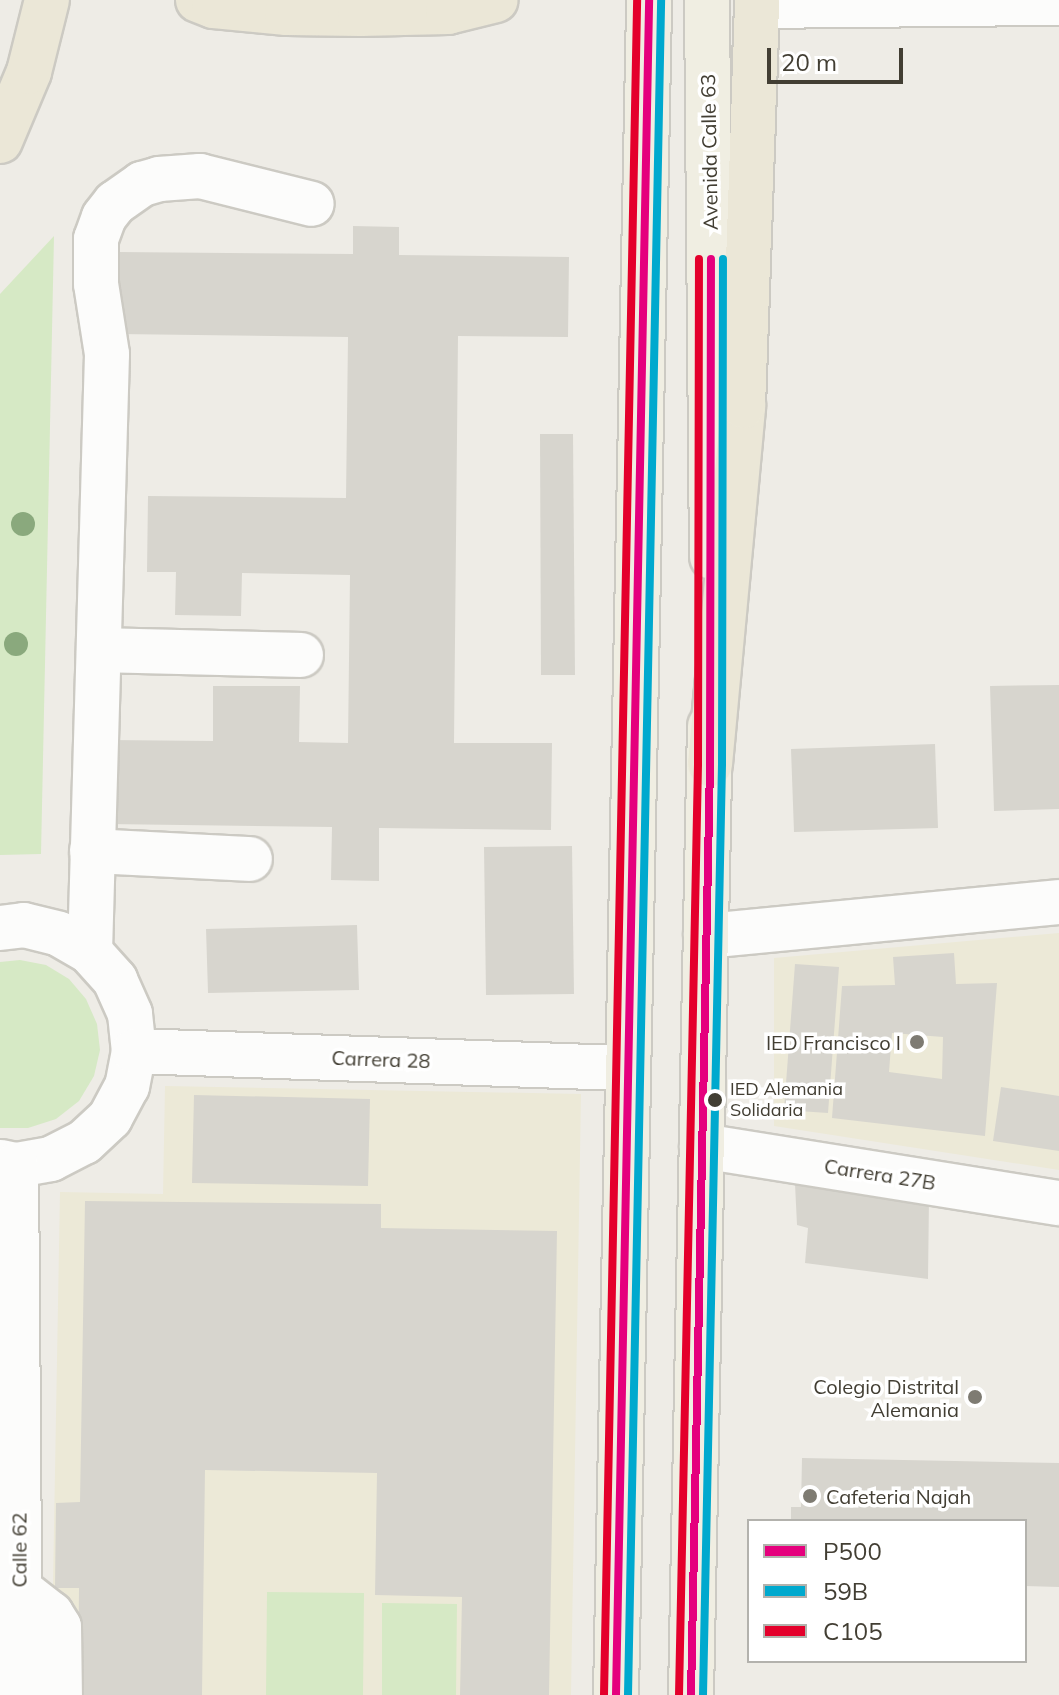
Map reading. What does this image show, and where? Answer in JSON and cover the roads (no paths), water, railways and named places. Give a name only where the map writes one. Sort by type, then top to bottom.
[{"type":"highway","points":[[0,141],[29,72],[47,0]]},
{"type":"highway","points":[[198,0],[214,6],[287,13],[360,14],[448,12],[496,0]]},
{"type":"highway","points":[[710,764],[743,406],[757,3]]},
{"type":"main road","points":[[616,1695],[649,0]]},
{"type":"main road","name":"Avenida Calle 63","points":[[691,1695],[710,764],[713,411],[707,0]]},
{"type":"street","points":[[757,3],[1059,3]]},
{"type":"street","points":[[90,952],[107,354],[95,260],[96,239],[104,217],[115,203],[142,184],[179,176],[219,180],[312,204]]},
{"type":"street","points":[[99,650],[301,655]]},
{"type":"street","points":[[92,851],[250,859]]},
{"type":"street","points":[[706,936],[1059,902]]},
{"type":"street","points":[[0,928],[24,925],[59,934],[90,952],[115,980],[130,1014],[134,1051],[127,1086],[110,1118],[84,1142],[51,1159],[8,1163]]},
{"type":"street","name":"Carrera 28","points":[[134,1051],[628,1068]]},
{"type":"street","name":"Carrera 27B","points":[[702,1146],[1059,1203]]},
{"type":"street","name":"Calle 62","points":[[8,1163],[20,1695]]},
{"type":"street","points":[[19,1589],[51,1614],[59,1627],[60,1695]]},
{"type":"place","name":"IED Francisco I","points":[[917,1042]]},
{"type":"place","name":"IED Alemania Solidaria","points":[[715,1100]]},
{"type":"place","name":"Colegio Distrital Alemania","points":[[975,1397]]},
{"type":"place","name":"Cafeteria Najah","points":[[810,1496]]}]
